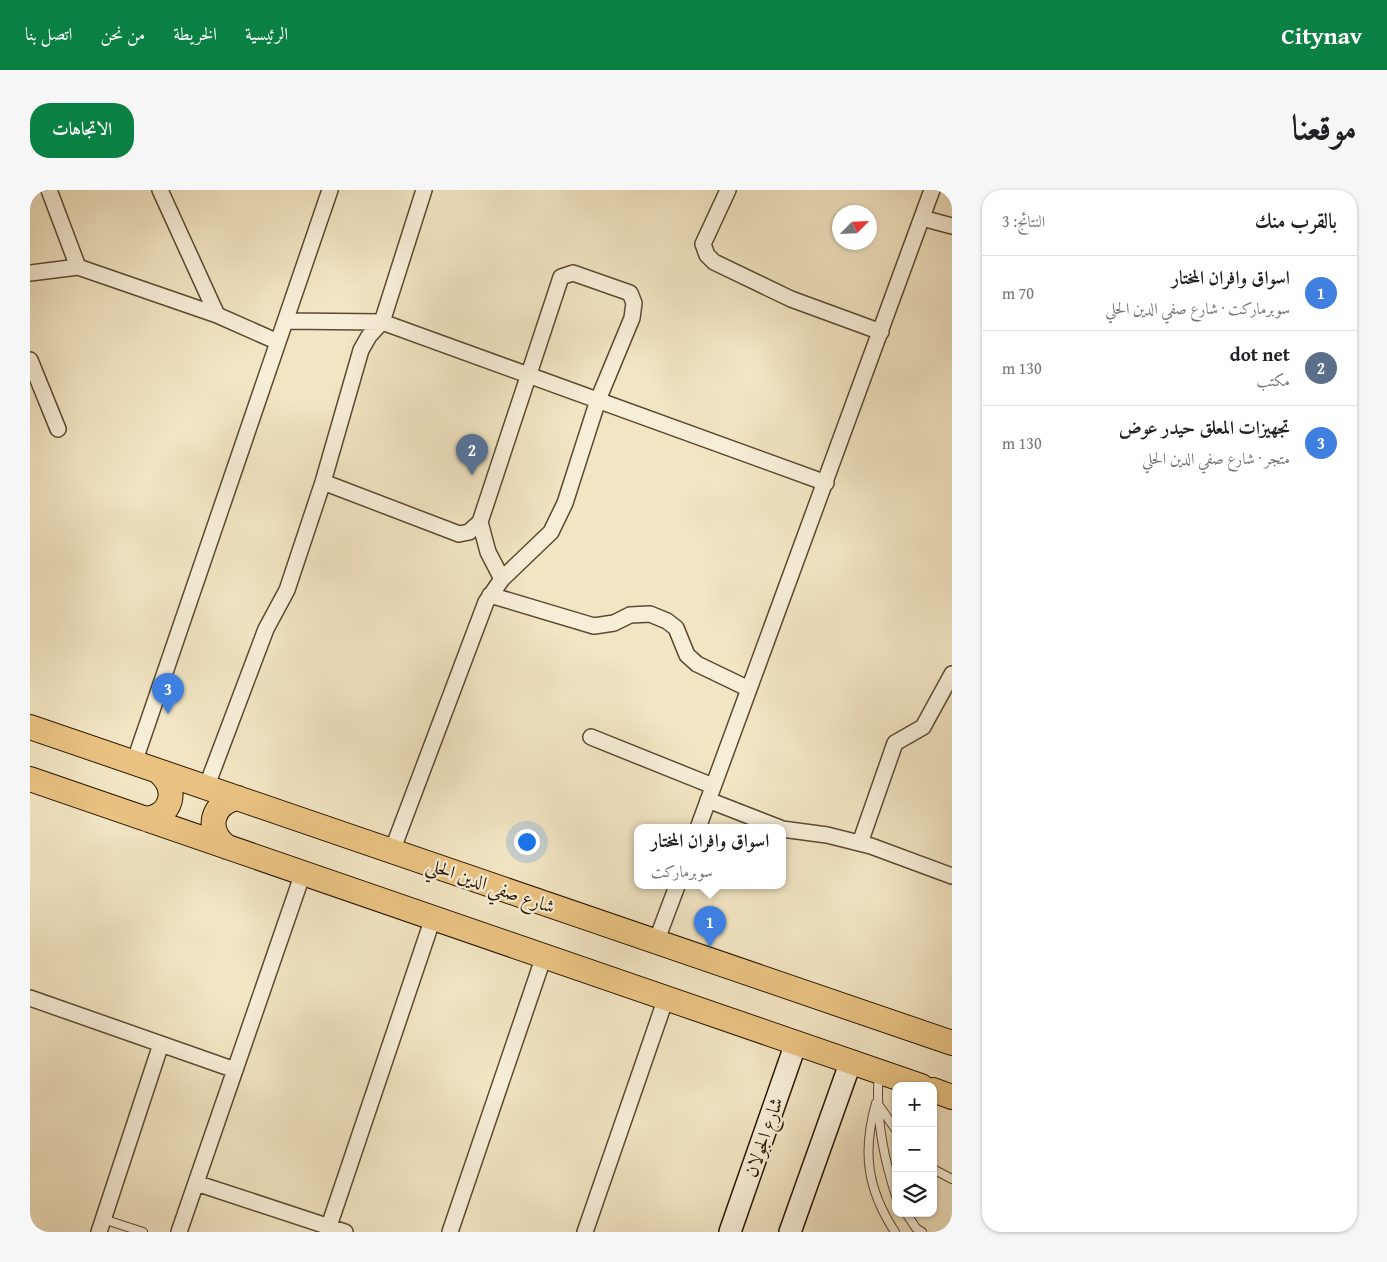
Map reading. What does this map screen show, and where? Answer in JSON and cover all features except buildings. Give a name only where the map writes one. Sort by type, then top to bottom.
[{"type":"main road","name":"شارع صفي الدين الحلي","points":[[30,727],[952,1043]]},
{"type":"main road","points":[[146,819],[161,814],[170,801],[170,785],[159,772]]},
{"type":"main road","points":[[30,779],[910,1082]]},
{"type":"main road","points":[[227,848],[215,835],[213,818],[222,804],[238,798]]},
{"type":"main road","points":[[937,1091],[952,1097]]},
{"type":"street","points":[[48,190],[78,267]]},
{"type":"street","points":[[160,190],[217,315]]},
{"type":"street","points":[[134,763],[330,190]]},
{"type":"street","points":[[206,788],[266,629],[287,590],[323,482],[361,350],[369,336],[382,322],[424,190]]},
{"type":"street","points":[[728,190],[704,244],[707,255],[714,262],[791,300],[881,332]]},
{"type":"street","points":[[699,824],[826,484],[932,190]]},
{"type":"street","points":[[922,218],[952,226]]},
{"type":"street","points":[[30,273],[78,267],[217,315],[278,342]]},
{"type":"street","points":[[323,482],[459,534],[469,532],[480,522],[562,277],[573,273],[630,293],[634,303],[632,318],[598,400],[565,503],[551,532],[502,579],[490,596],[392,852]]},
{"type":"street","points":[[285,321],[382,322],[826,484]]},
{"type":"street","points":[[30,360],[58,429]]},
{"type":"street","points":[[480,522],[488,552],[502,579]]},
{"type":"street","points":[[490,596],[594,626],[614,623],[630,615],[650,614],[667,621],[676,628],[687,655],[697,664],[749,689]]},
{"type":"street","points":[[860,843],[895,743],[923,727],[952,674]]},
{"type":"street","points":[[591,737],[772,824]]},
{"type":"street","points":[[786,830],[827,835],[860,843],[952,876]]},
{"type":"street","points":[[179,1232],[303,873]]},
{"type":"street","points":[[656,942],[675,889]]},
{"type":"street","points":[[328,1229],[433,918]]},
{"type":"street","points":[[450,1232],[544,956]]},
{"type":"street","points":[[30,998],[236,1070]]},
{"type":"street","points":[[585,1232],[666,998]]},
{"type":"street","name":"شارع الجولان","points":[[730,1232],[796,1043]]},
{"type":"street","points":[[101,1225],[161,1044]]},
{"type":"street","points":[[790,1232],[850,1060]]},
{"type":"street","points":[[196,1183],[328,1229],[345,1232]]},
{"type":"lane","points":[[879,1071],[876,1103],[868,1129],[868,1172],[883,1214],[895,1232]]},
{"type":"lane","points":[[876,1103],[894,1127]]},
{"type":"lane","points":[[876,1103],[886,1166],[892,1184]]},
{"type":"lane","points":[[937,1171],[952,1179]]},
{"type":"lane","points":[[909,1217],[916,1228],[922,1232]]},
{"type":"lane","points":[[101,1225],[140,1232]]},
{"type":"place","name":"dot net","points":[[472,475]]},
{"type":"place","name":"تجهيزات المعلق حيدر عوض","points":[[168,714]]},
{"type":"place","name":"اسواق وافران المختار","points":[[710,947]]}]
